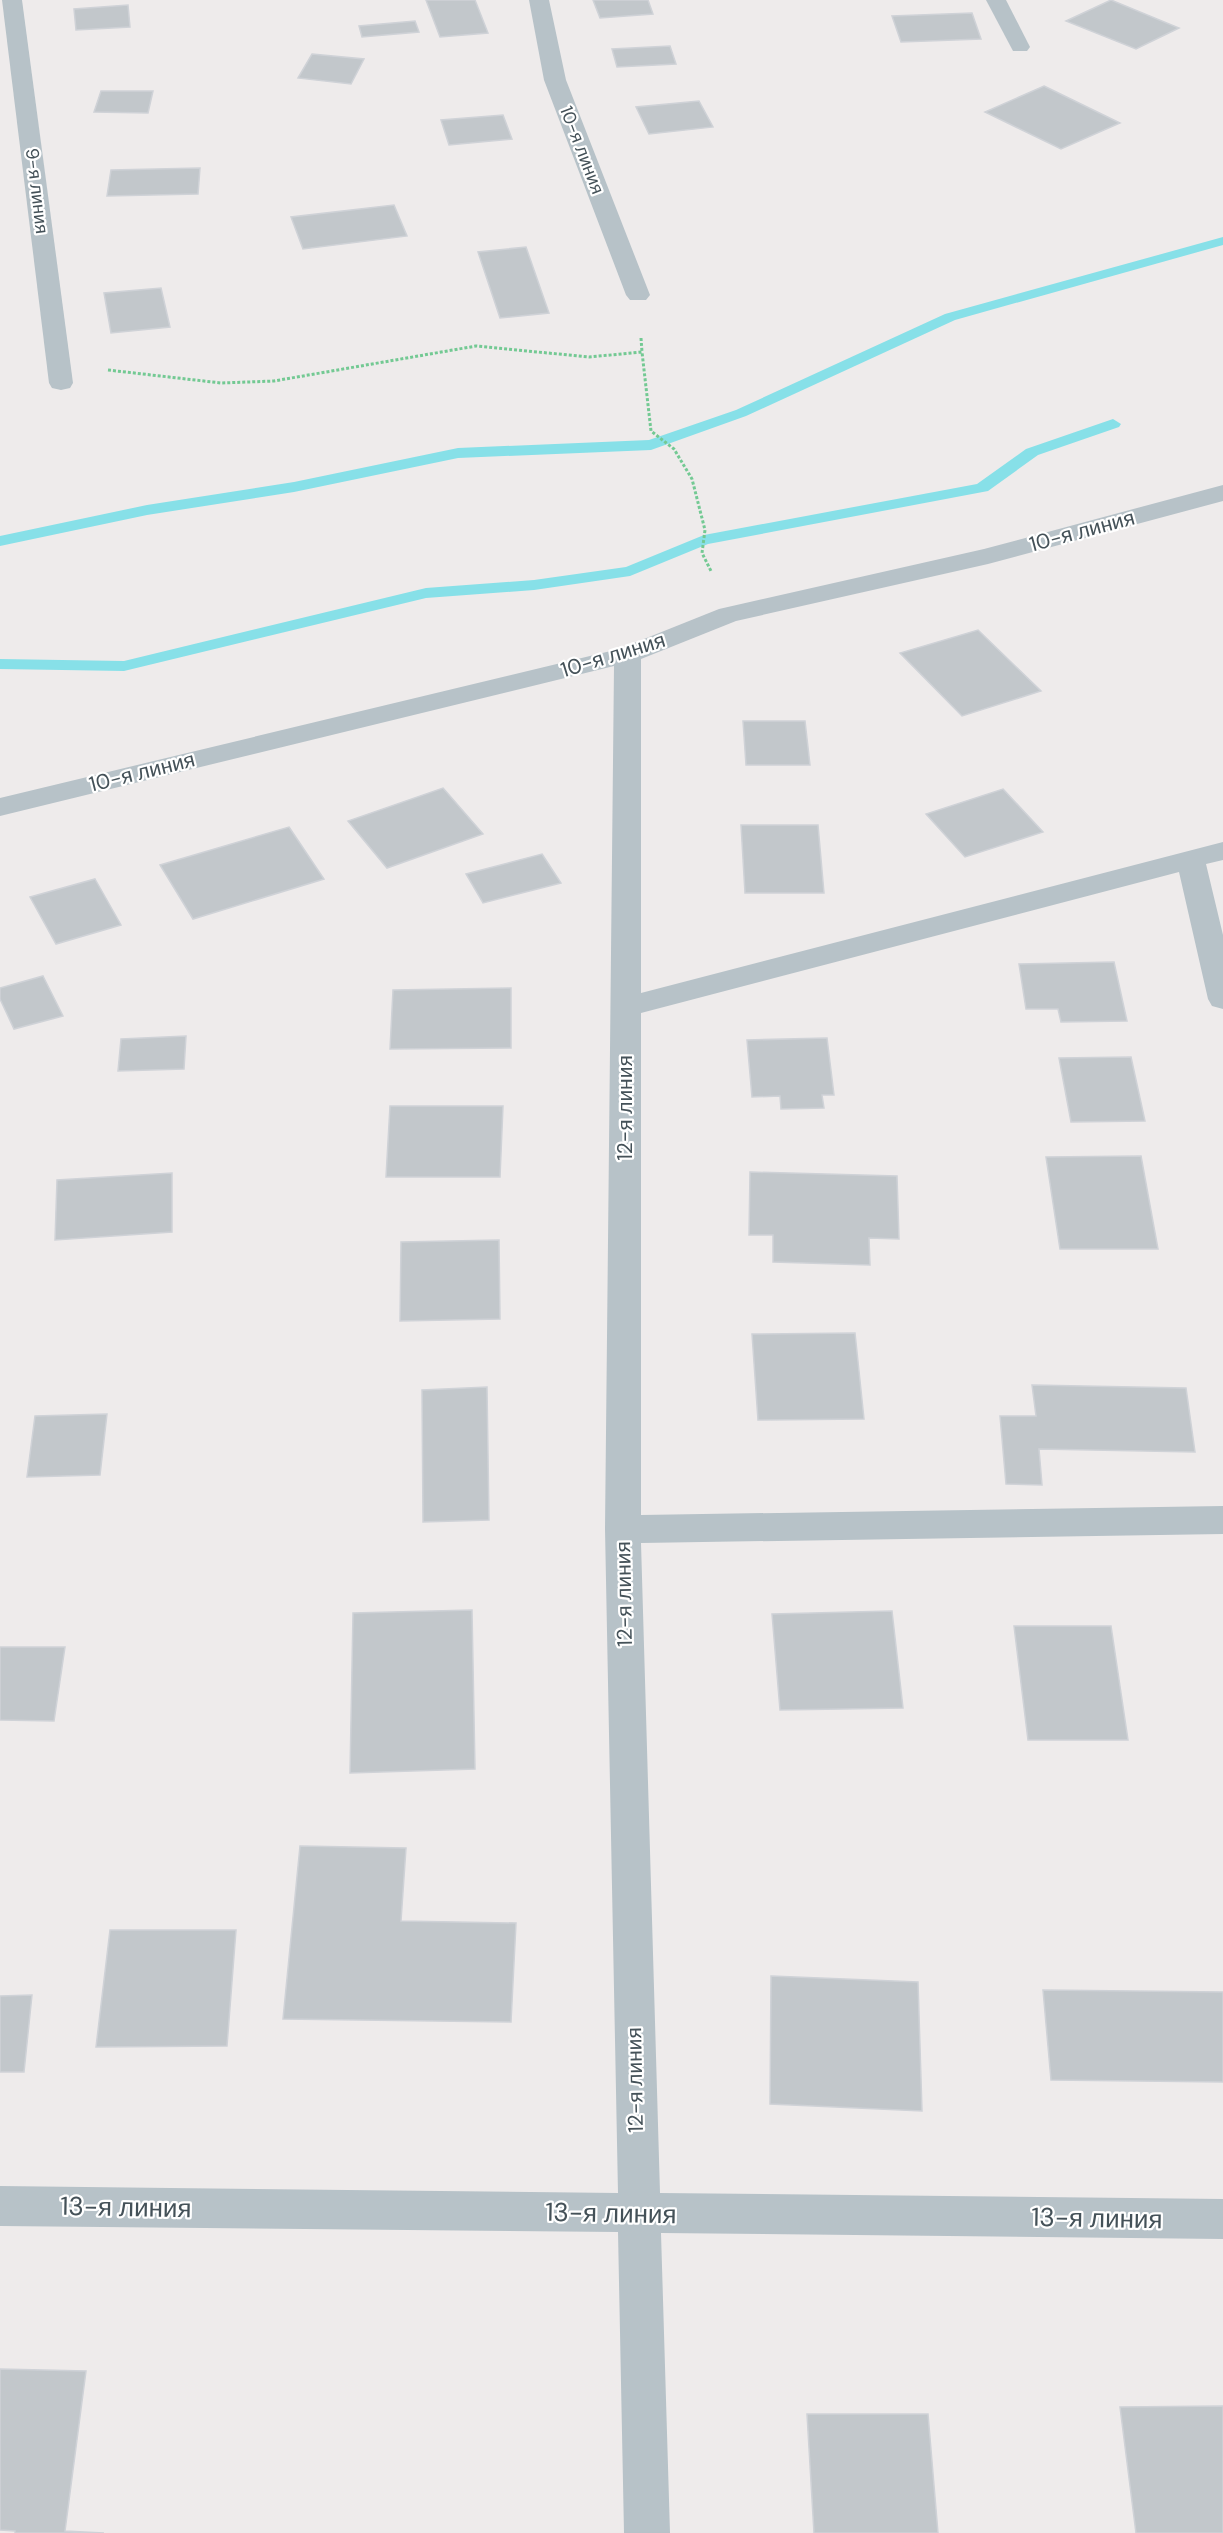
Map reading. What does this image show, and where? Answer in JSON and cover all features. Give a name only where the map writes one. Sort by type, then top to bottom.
[{"type":"street","name":"9-я линия","points":[[12,0],[61,383]]},
{"type":"street","name":"10-я линия","points":[[539,0],[555,80],[638,295]]},
{"type":"street","points":[[996,0],[1020,47]]},
{"type":"street","name":"10-я линия","points":[[0,807],[628,655],[728,615],[988,556],[1223,493]]},
{"type":"street","name":"12-я линия","points":[[628,655],[623,1529],[647,2533]]},
{"type":"street","points":[[626,1007],[1223,852]]},
{"type":"street","points":[[1191,860],[1223,999]]},
{"type":"street","points":[[623,1529],[1223,1520]]},
{"type":"street","name":"13-я линия","points":[[0,2206],[1223,2219]]},
{"type":"path","points":[[58,358],[111,371],[221,383],[274,381],[476,346],[589,357],[642,352],[651,431],[674,448],[692,479],[705,530],[702,553]]},
{"type":"building","points":[[426,0],[475,0],[488,33],[440,37]]},
{"type":"building","points":[[593,0],[648,0],[653,14],[600,18]]},
{"type":"building","points":[[1111,0],[1179,28],[1136,49],[1066,21]]},
{"type":"building","points":[[128,5],[130,27],[76,30],[74,9]]},
{"type":"building","points":[[972,13],[981,39],[901,42],[892,16]]},
{"type":"building","points":[[415,21],[419,32],[362,37],[359,26]]},
{"type":"building","points":[[670,46],[676,64],[617,67],[612,49]]},
{"type":"building","points":[[312,54],[364,59],[351,84],[298,78]]},
{"type":"building","points":[[1044,86],[1120,123],[1061,149],[985,112]]},
{"type":"building","points":[[101,91],[153,91],[148,113],[94,112]]},
{"type":"building","points":[[699,101],[713,127],[649,134],[636,107]]},
{"type":"building","points":[[503,115],[512,139],[449,145],[441,120]]},
{"type":"building","points":[[200,168],[198,194],[107,196],[111,170]]},
{"type":"building","points":[[394,205],[407,236],[303,249],[291,217]]},
{"type":"building","points":[[526,247],[549,313],[500,318],[478,252]]},
{"type":"building","points":[[161,288],[170,327],[111,333],[104,293]]},
{"type":"building","points":[[978,630],[1041,691],[962,716],[900,653]]},
{"type":"building","points":[[743,721],[805,721],[810,765],[746,765]]},
{"type":"building","points":[[443,788],[483,834],[387,868],[348,821]]},
{"type":"building","points":[[1003,789],[1043,832],[965,857],[926,814]]},
{"type":"building","points":[[741,825],[818,825],[824,893],[745,893]]},
{"type":"building","points":[[289,827],[324,879],[193,919],[160,865]]},
{"type":"building","points":[[542,854],[561,883],[483,903],[466,874]]},
{"type":"building","points":[[95,879],[121,925],[56,944],[30,897]]},
{"type":"building","points":[[1114,962],[1127,1021],[1061,1022],[1058,1009],[1026,1009],[1019,964]]},
{"type":"building","points":[[43,976],[63,1016],[14,1029],[0,999],[0,988]]},
{"type":"building","points":[[511,988],[511,1048],[390,1049],[393,990]]},
{"type":"building","points":[[186,1036],[184,1069],[118,1071],[121,1039]]},
{"type":"building","points":[[827,1038],[834,1095],[822,1095],[824,1108],[781,1109],[780,1096],[752,1097],[747,1040]]},
{"type":"building","points":[[1131,1057],[1145,1121],[1071,1122],[1059,1058]]},
{"type":"building","points":[[390,1106],[503,1106],[500,1177],[386,1177]]},
{"type":"building","points":[[1141,1156],[1158,1249],[1060,1249],[1046,1157]]},
{"type":"building","points":[[750,1172],[897,1176],[899,1239],[869,1238],[870,1265],[773,1262],[773,1235],[749,1235]]},
{"type":"building","points":[[172,1173],[172,1232],[55,1240],[57,1180]]},
{"type":"building","points":[[499,1240],[500,1319],[400,1321],[401,1242]]},
{"type":"building","points":[[855,1333],[864,1419],[758,1420],[752,1334]]},
{"type":"building","points":[[1032,1385],[1186,1388],[1195,1452],[1039,1449],[1042,1485],[1006,1484],[1000,1416],[1036,1416]]},
{"type":"building","points":[[487,1387],[489,1520],[423,1522],[422,1390]]},
{"type":"building","points":[[107,1414],[100,1475],[27,1477],[35,1416]]},
{"type":"building","points":[[472,1610],[475,1769],[350,1773],[353,1613]]},
{"type":"building","points":[[892,1611],[903,1708],[780,1710],[772,1614]]},
{"type":"building","points":[[1014,1626],[1111,1626],[1128,1740],[1028,1740]]},
{"type":"building","points":[[0,1647],[65,1647],[54,1721],[0,1720]]},
{"type":"building","points":[[300,1846],[406,1848],[401,1921],[516,1923],[511,2022],[283,2019]]},
{"type":"building","points":[[110,1930],[236,1930],[227,2046],[96,2047]]},
{"type":"building","points":[[771,1976],[918,1982],[922,2111],[770,2104]]},
{"type":"building","points":[[1043,1990],[1223,1992],[1223,2082],[1051,2080]]},
{"type":"building","points":[[32,1995],[24,2072],[0,2072],[0,1996]]},
{"type":"building","points":[[0,2369],[86,2371],[65,2531],[104,2533],[15,2533],[15,2531],[0,2530]]},
{"type":"building","points":[[1223,2406],[1223,2533],[1136,2533],[1120,2407]]},
{"type":"building","points":[[807,2414],[928,2414],[938,2533],[814,2533]]},
{"type":"waterway","points":[[0,541],[147,510],[294,487],[458,453],[651,445],[741,413],[950,317],[1223,241]]},
{"type":"waterway","points":[[0,664],[124,666],[426,593],[534,585],[630,571],[704,540],[982,488],[1032,452],[1113,424]]}]
